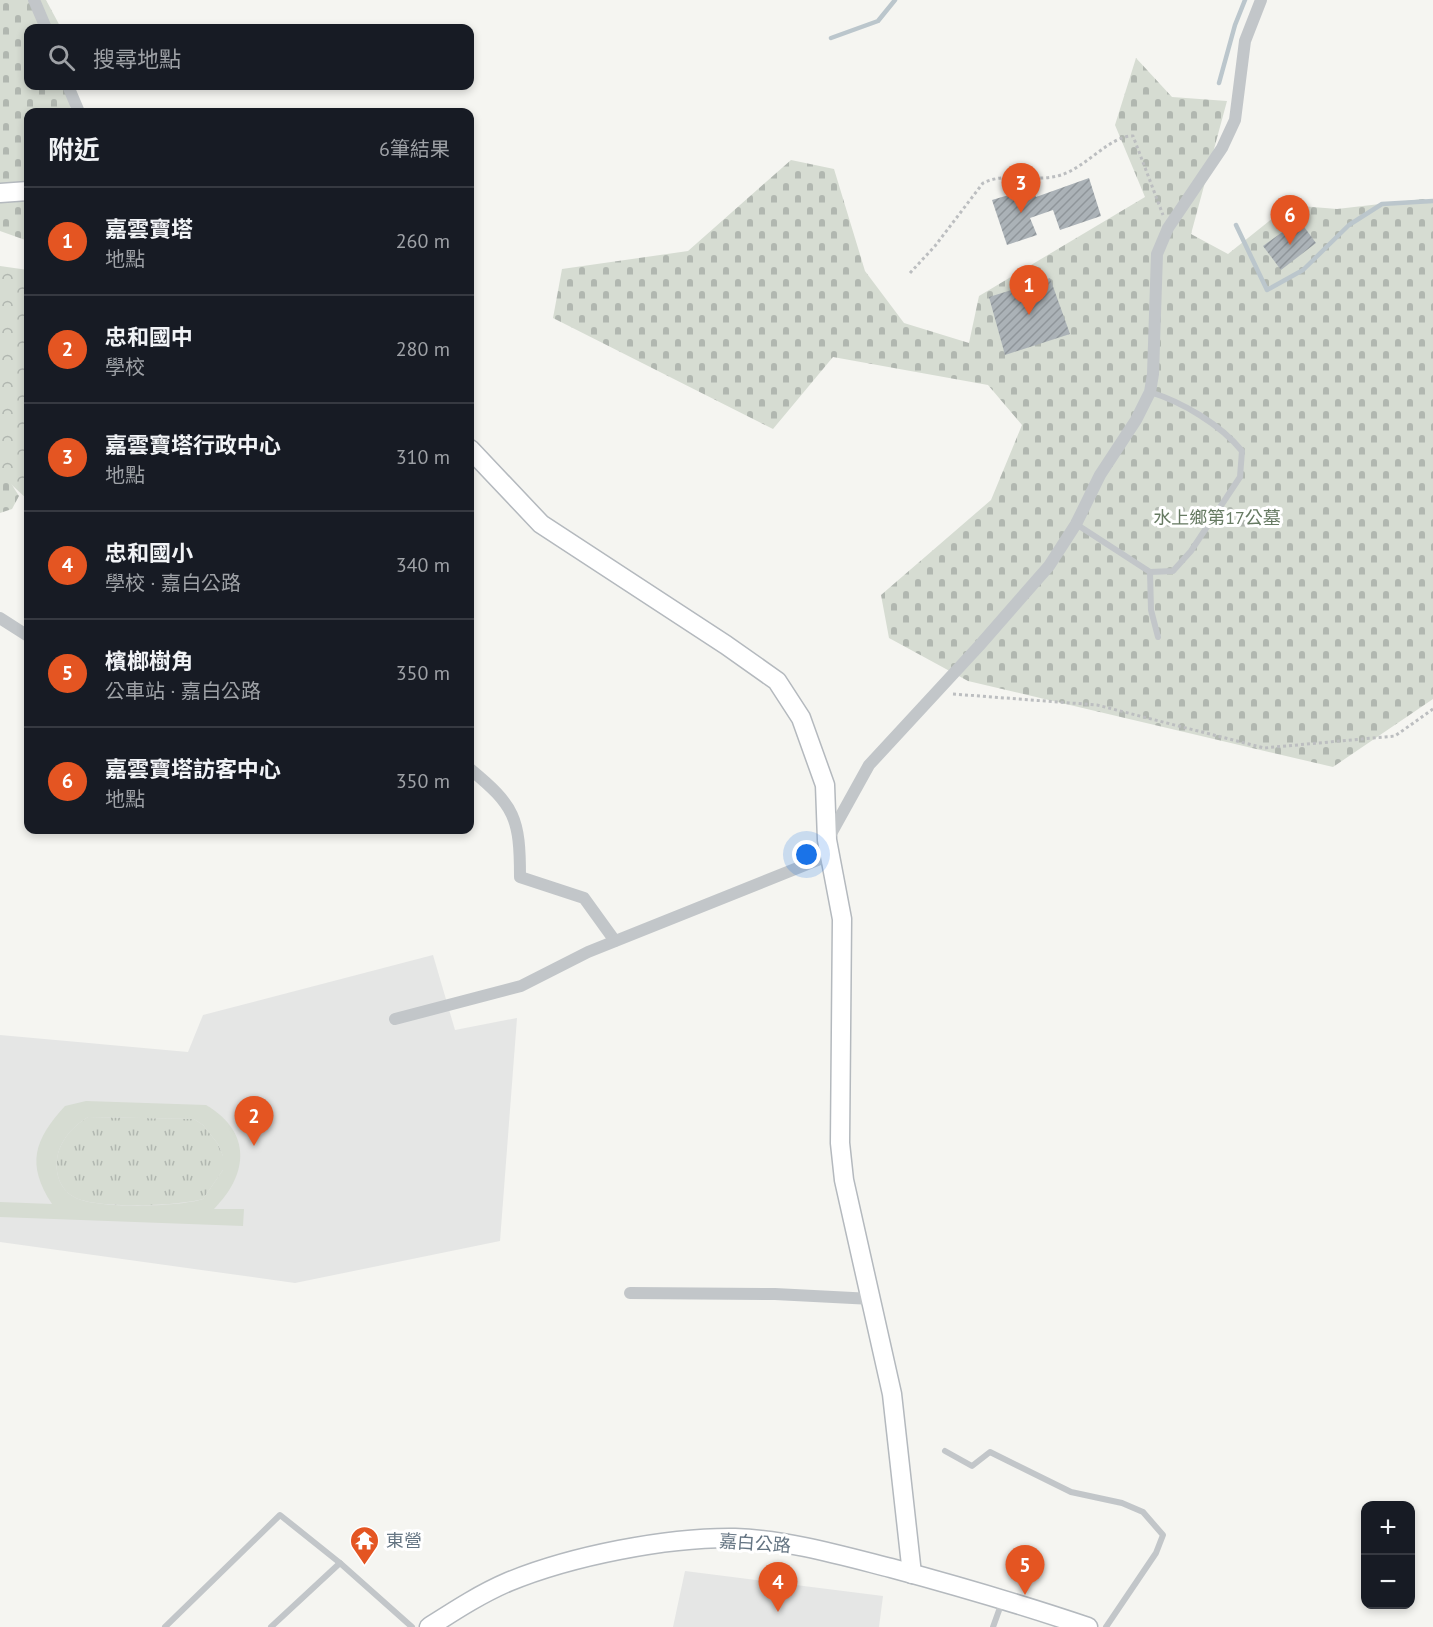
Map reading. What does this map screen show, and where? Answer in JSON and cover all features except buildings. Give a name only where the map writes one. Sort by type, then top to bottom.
[{"type":"street","points":[[34,0],[44,24]]},
{"type":"street","points":[[395,1019],[521,986],[588,952],[829,848],[869,765],[1048,566],[1076,524],[1100,475],[1136,420],[1150,392],[1153,374],[1157,254],[1168,228],[1221,148],[1235,120],[1245,41],[1261,0]]},
{"type":"street","points":[[70,90],[77,108]]},
{"type":"street","points":[[0,193],[24,191]]},
{"type":"street","points":[[474,453],[540,524],[726,645],[777,681],[801,718],[825,785],[829,848],[842,920],[840,1143],[844,1180],[892,1394],[912,1574]]},
{"type":"street","points":[[0,618],[24,633]]},
{"type":"street","points":[[474,772],[493,788],[512,811],[520,843],[520,877],[584,898],[615,941]]},
{"type":"street","points":[[630,1293],[775,1294],[872,1299]]},
{"type":"street","name":"嘉白公路","points":[[429,1627],[456,1610],[517,1579],[557,1566],[627,1550],[688,1541],[736,1538],[812,1547],[1004,1598],[1088,1627]]},
{"type":"lane","points":[[1076,524],[1150,572],[1173,571],[1191,552],[1240,477],[1242,451],[1230,436],[1170,398],[1150,392]]},
{"type":"lane","points":[[1150,572],[1151,610],[1158,637]]},
{"type":"lane","points":[[945,1451],[972,1466],[990,1452],[1071,1492],[1122,1503],[1143,1512],[1163,1535],[1156,1552],[1106,1627]]},
{"type":"lane","points":[[165,1627],[280,1515],[340,1563],[412,1627]]},
{"type":"lane","points":[[271,1627],[340,1563]]},
{"type":"lane","points":[[993,1627],[1004,1598]]},
{"type":"path","points":[[910,273],[935,246],[983,183],[994,178],[1060,176],[1086,163],[1124,136],[1133,136],[1168,228]]},
{"type":"path","points":[[936,692],[1097,705],[1264,748],[1395,736],[1433,709]]},
{"type":"shaded area","points":[[433,955],[455,1030],[517,1018],[500,1241],[295,1283],[0,1242],[0,1035],[188,1052],[203,1015]]},
{"type":"shaded area","points":[[685,1571],[883,1596],[879,1627],[673,1627]]},
{"type":"green space","points":[[0,0],[46,0],[59,24],[24,24],[24,90],[68,90],[71,108],[24,108],[24,240],[0,231]]},
{"type":"green space","name":"水上鄉第17公墓","points":[[1136,58],[1172,97],[1227,101],[1191,234],[1228,254],[1289,205],[1337,209],[1423,199],[1433,202],[1433,699],[1333,767],[968,681],[889,638],[881,595],[991,500],[1022,425],[988,385],[833,357],[773,429],[553,318],[562,269],[688,251],[791,160],[834,169],[865,271],[904,323],[969,343],[979,296],[1145,197],[1115,125]]},
{"type":"green space","points":[[0,266],[24,269],[24,496],[0,474]]},
{"type":"green space","points":[[0,473],[7,477],[19,496],[12,509],[0,513]]},
{"type":"green space","points":[[86,1101],[206,1105],[232,1128],[238,1141],[240,1154],[239,1168],[234,1182],[226,1196],[214,1209],[244,1209],[243,1226],[0,1217],[0,1202],[52,1204],[39,1177],[37,1153],[46,1130],[65,1106]],"holes":[[[88,1117],[194,1119],[203,1125],[218,1144],[223,1156],[223,1170],[203,1199],[158,1205],[102,1204],[76,1198],[66,1191],[60,1182],[57,1166],[58,1153],[72,1130]]]},
{"type":"green space","points":[[88,1117],[194,1119],[203,1125],[218,1144],[223,1156],[223,1170],[203,1199],[158,1205],[120,1205],[102,1204],[76,1198],[66,1191],[60,1182],[57,1171],[58,1153],[68,1135]]},
{"type":"waterway","points":[[831,38],[878,21],[895,0]]},
{"type":"waterway","points":[[1219,83],[1235,25],[1245,0]]},
{"type":"waterway","points":[[1236,225],[1267,290],[1303,270],[1349,225],[1382,204],[1433,201]]},
{"type":"place","name":"嘉雲寶塔行政中心","points":[[1021,213]]},
{"type":"place","name":"嘉雲寶塔訪客中心","points":[[1290,245]]},
{"type":"place","name":"嘉雲寶塔","points":[[1029,315]]},
{"type":"place","name":"忠和國中","points":[[254,1146]]},
{"type":"place","name":"東營","points":[[365,1566]]},
{"type":"place","name":"檳榔樹角","points":[[1025,1595]]},
{"type":"place","name":"忠和國小","points":[[778,1612]]}]
